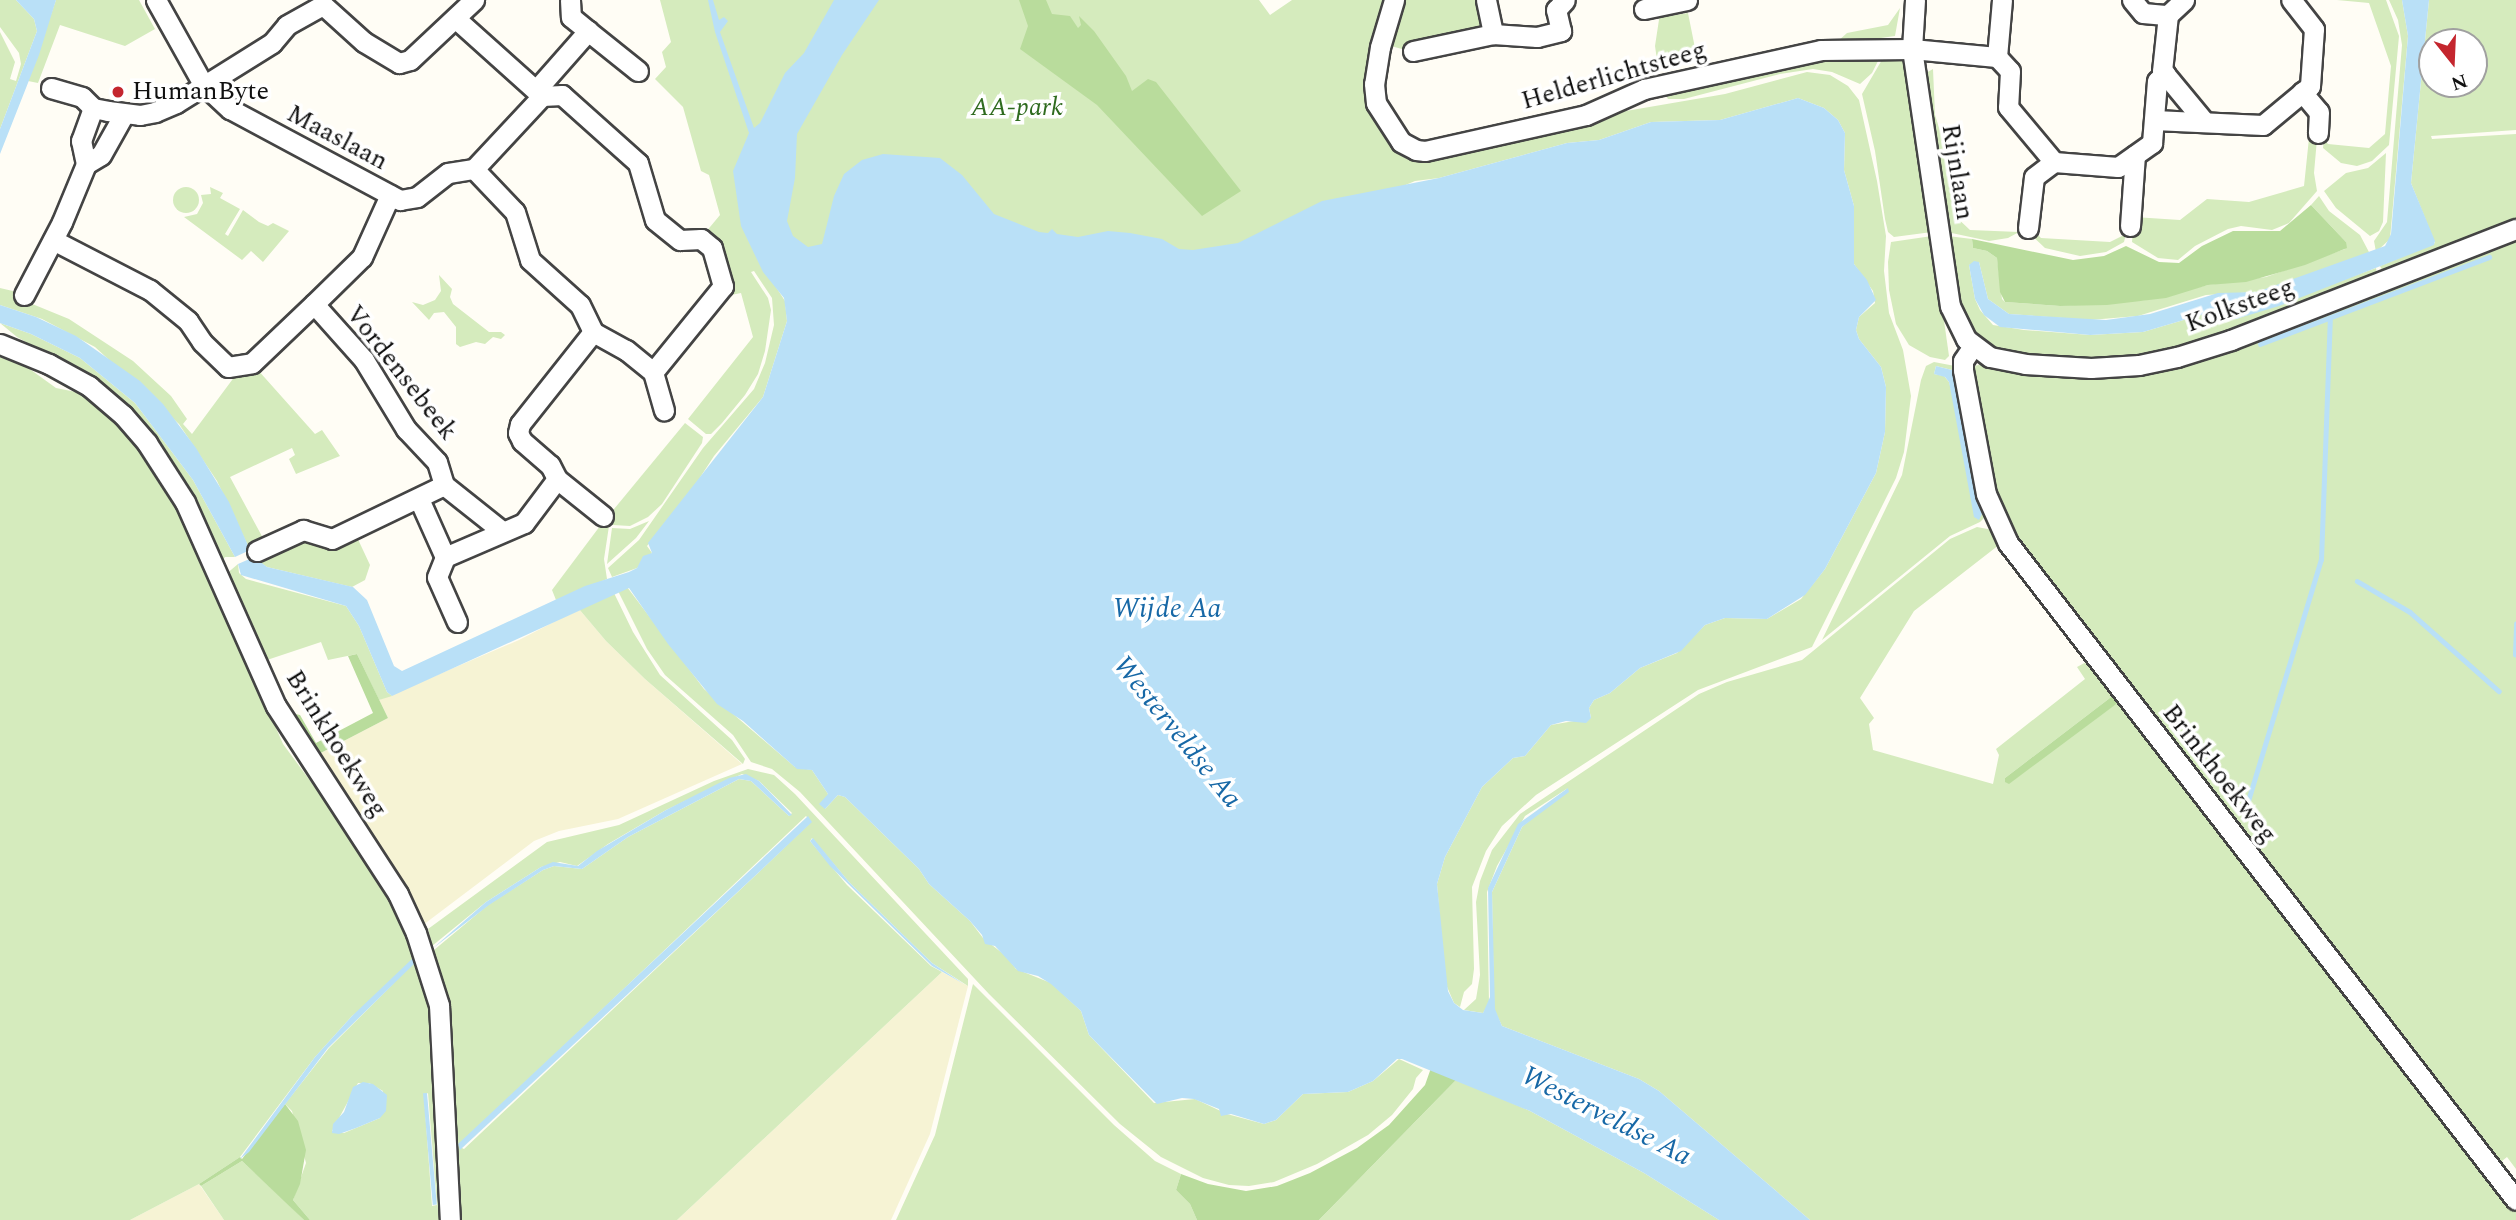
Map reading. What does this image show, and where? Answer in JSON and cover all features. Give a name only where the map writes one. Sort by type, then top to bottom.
[{"type":"street","points":[[51,88],[82,97],[93,108],[140,115],[160,111],[272,43],[287,25],[323,5],[364,41],[399,63],[410,60],[474,0]]},
{"type":"street","points":[[570,0],[571,17],[638,71]]},
{"type":"street","name":"Helderlichtsteeg","points":[[1394,0],[1380,47],[1374,84],[1376,103],[1401,142],[1408,147],[1425,151],[1594,113],[1644,89],[1821,50],[1912,49],[1997,57]]},
{"type":"street","points":[[1486,0],[1493,34]]},
{"type":"street","points":[[1413,51],[1493,34],[1537,37],[1561,31],[1556,10],[1565,0]]},
{"type":"street","points":[[1644,9],[1687,0]]},
{"type":"street","name":"Rijnlaan","points":[[1914,0],[1912,49],[1950,306],[1959,327],[1973,346]]},
{"type":"street","points":[[2002,0],[1997,57],[2010,71],[2008,107],[2054,162]]},
{"type":"street","points":[[2132,0],[2143,13],[2168,15]]},
{"type":"street","points":[[2184,0],[2168,15],[2162,71],[2203,120],[2263,125],[2310,86],[2314,29],[2291,0]]},
{"type":"street","name":"Maaslaan","points":[[164,3],[203,84],[247,120],[390,195]]},
{"type":"street","points":[[455,18],[539,93],[562,95],[638,163],[655,220],[680,240],[701,239],[712,247],[723,286],[653,372]]},
{"type":"street","points":[[390,195],[408,200],[448,173],[474,169],[588,31]]},
{"type":"street","points":[[2028,228],[2035,177],[2054,162],[2118,167],[2152,143],[2157,81],[2165,75]]},
{"type":"street","points":[[2302,92],[2319,113],[2318,133]]},
{"type":"street","points":[[86,164],[81,141],[93,108]]},
{"type":"street","points":[[24,295],[53,240],[86,164],[101,155],[124,114]]},
{"type":"street","points":[[2154,120],[2199,124],[2203,120]]},
{"type":"street","points":[[2130,226],[2135,155]]},
{"type":"street","points":[[474,169],[515,212],[530,260],[580,305],[593,332],[626,350],[653,372],[664,410]]},
{"type":"street","name":"Vordensebeek","points":[[390,195],[362,257],[314,304],[364,360],[406,429],[437,462],[444,485],[503,532]]},
{"type":"street","name":"Kolksteeg","points":[[1973,346],[2000,360],[2070,368],[2116,367],[2177,357],[2231,340],[2516,229]]},
{"type":"street","points":[[53,240],[149,290],[188,321],[202,342],[228,367],[252,363],[314,304]]},
{"type":"street","points":[[593,332],[520,424],[518,433],[522,442],[550,465],[557,480],[603,516]]},
{"type":"street","name":"Brinkhoekweg","points":[[0,344],[49,364],[89,386],[123,415],[147,443],[185,502],[215,562],[276,706],[398,894],[416,933],[439,1005],[450,1220]]},
{"type":"street","name":"Brinkhoekweg","points":[[1973,346],[1963,361],[1963,370],[1986,494],[2008,543],[2516,1200]]},
{"type":"street","points":[[457,622],[437,577],[445,557],[524,523],[557,480]]},
{"type":"street","name":"Vordensebeek","points":[[257,551],[303,530],[332,539],[444,485]]},
{"type":"street","points":[[419,499],[445,557]]},
{"type":"shaded area","points":[[579,609],[606,641],[645,679],[742,764],[618,819],[559,831],[534,841],[423,925],[373,836],[311,758],[388,718],[379,700],[519,640]]},
{"type":"shaded area","points":[[942,972],[968,986],[930,1134],[891,1220],[677,1220]]},
{"type":"shaded area","points":[[199,1184],[224,1220],[130,1220]]},
{"type":"green space","points":[[0,0],[16,0],[34,19],[37,31],[0,129],[0,32],[15,62],[10,79],[16,81],[21,64],[19,53],[0,27]]},
{"type":"green space","points":[[56,0],[139,0],[155,29],[125,46],[60,25],[38,83],[28,81]]},
{"type":"green space","name":"AA-park","points":[[660,0],[1259,0],[1270,15],[1292,0],[1389,0],[1369,91],[1404,149],[1725,94],[1807,72],[1830,75],[1848,86],[1859,100],[1877,181],[1886,236],[1884,271],[1889,313],[1903,350],[1911,396],[1904,452],[1896,478],[1812,647],[1698,690],[1536,795],[1502,826],[1486,851],[1472,887],[1474,969],[1472,984],[1464,992],[1460,1007],[1454,1003],[1445,982],[1437,884],[1445,857],[1482,787],[1513,758],[1525,756],[1551,725],[1591,718],[1589,708],[1594,700],[1610,693],[1640,668],[1677,653],[1705,625],[1725,618],[1767,619],[1801,599],[1825,569],[1876,473],[1885,432],[1886,387],[1881,367],[1859,339],[1856,330],[1859,317],[1875,303],[1873,291],[1854,264],[1854,206],[1844,170],[1845,133],[1838,120],[1824,108],[1798,98],[1720,120],[1651,122],[1599,140],[1567,143],[1439,178],[1415,181],[1221,263],[825,243],[774,284],[785,301],[787,321],[763,397],[714,456],[688,496],[647,546],[652,553],[637,568],[612,577],[608,568],[639,540],[703,448],[754,389],[765,363],[774,325],[772,298],[754,271],[751,272],[768,298],[771,310],[765,351],[758,374],[745,395],[711,434],[706,434],[688,419],[753,337],[741,293],[731,295],[717,244],[705,233],[720,215],[709,175],[701,171],[683,107],[655,79],[666,67],[662,52],[671,42]]},
{"type":"green space","points":[[1019,0],[1046,0],[1052,14],[1070,16],[1078,28],[1081,25],[1079,16],[1094,31],[1126,76],[1132,91],[1148,79],[1156,82],[1241,191],[1202,216],[1097,105],[1020,49],[1028,26]]},
{"type":"green space","points":[[1399,0],[1481,0],[1485,23],[1479,32],[1402,49],[1387,45]]},
{"type":"green space","points":[[2337,0],[2386,0],[2399,36],[2389,145],[2372,161],[2357,166],[2341,163],[2323,148],[2324,139],[2328,144],[2369,148],[2385,134],[2391,66],[2369,3]]},
{"type":"green space","points":[[2389,0],[2402,0],[2408,36],[2390,239],[2376,252],[2374,241],[2387,222],[2402,45],[2398,20]]},
{"type":"green space","points":[[2429,0],[2516,0],[2516,130],[2431,136],[2432,139],[2516,134],[2516,225],[2383,272],[2380,266],[2435,243],[2411,183],[2419,98],[2488,98],[2488,28],[2426,28]]},
{"type":"green space","points":[[1667,8],[1669,16],[1688,13],[1696,53],[1657,60],[1655,46],[1660,13]]},
{"type":"green space","points":[[1900,8],[1895,36],[1874,39],[1873,44],[1838,41],[1847,33],[1888,25]]},
{"type":"green space","points":[[1830,53],[1879,59],[1872,73],[1860,84],[1832,72],[1813,69],[1780,74],[1684,99],[1668,99],[1663,90]]},
{"type":"green space","points":[[1902,57],[1906,60],[1932,232],[1894,237],[1888,232],[1885,219],[1875,151],[1862,94],[1883,58]]},
{"type":"green space","points":[[1933,69],[1935,115],[1953,171],[1954,215],[1970,230],[2019,232],[2008,238],[1989,241],[1947,232],[1926,73]]},
{"type":"green space","points":[[2309,138],[2317,139],[2314,173],[2317,191],[2289,223],[2272,230],[2241,226],[2228,229],[2195,246],[2178,260],[2158,258],[2132,242],[2134,217],[2180,220],[2207,199],[2249,202],[2304,186]]},
{"type":"green space","points":[[2386,153],[2383,222],[2379,231],[2370,236],[2336,208],[2324,191],[2346,173],[2368,168]]},
{"type":"green space","points":[[186,187],[196,190],[199,200],[196,210],[186,213],[176,210],[173,200],[176,190]]},
{"type":"green space","points":[[210,187],[223,193],[220,198],[240,209],[225,234],[228,236],[243,210],[259,222],[268,226],[273,223],[289,231],[263,262],[251,251],[242,260],[184,217],[197,214],[203,203],[201,195],[211,194]]},
{"type":"green space","points":[[2319,196],[2329,211],[2360,235],[2370,254],[2257,292],[2206,295],[2138,316],[2090,320],[2009,314],[1988,299],[1979,262],[1969,265],[1975,299],[1980,310],[1993,325],[2090,335],[2143,332],[2204,314],[2236,319],[2376,268],[2377,274],[2216,342],[2089,365],[1991,350],[1968,327],[1959,309],[1948,236],[1972,239],[1973,248],[1987,251],[1997,258],[2002,299],[2005,302],[2060,306],[2147,300],[2208,285],[2266,277],[2345,249],[2346,242],[2311,205]]},
{"type":"green space","points":[[2311,205],[2346,242],[2347,248],[2305,265],[2246,282],[2208,285],[2166,298],[2107,305],[2060,306],[2005,302],[2000,292],[1997,258],[1987,251],[1973,248],[1972,239],[2073,260],[2104,256],[2126,246],[2159,262],[2179,263],[2202,246],[2233,231],[2280,231]]},
{"type":"green space","points":[[2033,230],[2041,238],[2110,242],[2126,234],[2124,242],[2106,252],[2080,256],[2045,248],[2029,233]]},
{"type":"green space","points":[[2516,233],[2516,1169],[2507,1157],[2502,1161],[2516,1181],[2516,1192],[2017,544],[1992,497],[1972,367],[1984,363],[2117,372]]},
{"type":"green space","points":[[1932,236],[1949,356],[1945,360],[1930,357],[1909,345],[1896,324],[1889,290],[1888,262],[1891,242]]},
{"type":"green space","points":[[439,275],[452,289],[450,297],[453,304],[489,332],[501,332],[505,335],[501,339],[493,337],[485,344],[476,342],[460,347],[456,344],[456,327],[444,312],[434,313],[429,320],[412,302],[423,305],[435,300],[441,291]]},
{"type":"green space","points":[[0,288],[17,292],[25,301],[69,319],[133,361],[171,396],[187,419],[183,424],[192,434],[235,376],[241,375],[241,370],[257,369],[315,434],[322,430],[340,456],[296,474],[289,459],[295,455],[292,448],[230,477],[264,540],[250,550],[217,481],[179,424],[95,347],[42,319],[0,305]]},
{"type":"green space","points":[[0,323],[31,334],[80,358],[135,403],[193,480],[235,557],[225,557],[220,564],[134,416],[113,391],[17,337]]},
{"type":"green space","points":[[0,354],[20,362],[56,388],[86,394],[139,448],[175,507],[208,572],[283,744],[342,824],[407,924],[435,1008],[446,1220],[310,1220],[293,1200],[306,1163],[292,1111],[285,1104],[329,1048],[394,983],[352,1016],[315,1057],[240,1157],[199,1184],[130,1220],[0,1220]],"holes":[[[358,1083],[369,1083],[383,1091],[380,1118],[344,1133],[332,1131]],[[428,1093],[437,1205],[432,1206],[424,1096]]]},
{"type":"green space","points":[[1934,362],[1955,366],[1987,515],[1980,522],[1950,536],[1822,640],[1902,475],[1926,366]],"holes":[[[1936,366],[1952,370],[1956,375],[1983,516],[1949,382],[1944,376],[1934,374]]]},
{"type":"green space","points":[[685,423],[703,437],[702,443],[662,504],[648,517],[630,526],[613,525],[605,520]]},
{"type":"green space","points":[[649,521],[636,538],[607,564],[612,528],[630,529]]},
{"type":"green space","points":[[603,522],[609,526],[604,559],[607,579],[556,600],[552,590]]},
{"type":"green space","points":[[1977,527],[1998,531],[2004,541],[1914,611],[1860,698],[1874,718],[1869,724],[1873,750],[1993,784],[1999,755],[1996,749],[2085,679],[2077,667],[2090,660],[2119,691],[2005,778],[2005,782],[2123,699],[2516,1207],[2516,1220],[1810,1220],[1659,1091],[1639,1079],[1502,1026],[1494,1009],[1492,892],[1522,827],[1568,788],[1525,816],[1497,866],[1487,892],[1489,1003],[1483,1013],[1464,1010],[1476,999],[1480,975],[1476,902],[1480,881],[1492,850],[1520,814],[1699,694],[1727,682],[1802,660],[1950,539]]},
{"type":"green space","points":[[355,533],[370,565],[365,580],[352,587],[267,567],[256,560],[302,534]]},
{"type":"green space","points":[[238,564],[239,573],[246,579],[346,606],[359,626],[387,692],[392,696],[379,700],[357,654],[328,660],[321,642],[261,662],[225,575]]},
{"type":"green space","points":[[627,587],[704,689],[795,767],[812,770],[828,794],[825,809],[838,795],[845,797],[1016,969],[1051,983],[1081,1011],[1089,1035],[1154,1103],[1195,1099],[1227,1114],[1264,1124],[1276,1120],[1303,1094],[1348,1092],[1373,1081],[1399,1059],[1423,1070],[1416,1078],[1413,1089],[1392,1115],[1368,1135],[1317,1164],[1274,1182],[1249,1186],[1229,1185],[1203,1178],[1161,1157],[1120,1124],[989,994],[800,792],[772,769],[751,762],[733,735],[665,675],[647,649],[618,591]]},
{"type":"green space","points":[[614,593],[633,632],[660,675],[732,740],[745,759],[743,764],[645,679],[606,641],[579,609]]},
{"type":"green space","points":[[357,654],[388,718],[311,758],[290,713],[300,715],[316,743],[373,713],[348,656]]},
{"type":"green space","points":[[2119,691],[2123,699],[2009,784],[2005,782],[2005,778]]},
{"type":"green space","points":[[748,769],[774,775],[795,794],[968,979],[968,986],[932,963],[849,882],[812,838],[810,841],[847,885],[931,966],[942,972],[677,1220],[458,1220],[446,1002],[434,950],[488,905],[543,870],[554,866],[582,869],[628,837],[739,779],[751,781],[789,816],[792,813],[759,781],[742,774],[666,810],[608,844],[577,866],[560,862],[541,867],[486,902],[432,946],[428,929],[547,842],[619,825],[714,781]],"holes":[[[806,816],[811,822],[464,1149],[458,1146]]]},
{"type":"green space","points":[[973,984],[1114,1125],[1155,1161],[1181,1174],[1176,1190],[1190,1204],[1197,1220],[896,1220],[935,1135]]},
{"type":"green space","points":[[1431,1068],[1457,1079],[1319,1220],[1197,1220],[1190,1204],[1176,1190],[1181,1174],[1208,1184],[1246,1191],[1277,1186],[1310,1173],[1357,1148],[1389,1125],[1425,1085]]},
{"type":"green space","points":[[1457,1079],[1530,1111],[1644,1173],[1719,1220],[1319,1220]]},
{"type":"green space","points":[[285,1104],[298,1121],[306,1150],[300,1184],[293,1200],[310,1220],[304,1220],[242,1161],[201,1186],[199,1184],[240,1157],[242,1159]]},
{"type":"green space","points":[[242,1161],[304,1220],[224,1220],[201,1186]]},
{"type":"water","points":[[16,0],[56,0],[39,55],[0,154],[0,129],[37,31],[34,19]]},
{"type":"water","name":"Wijde Aa","points":[[708,0],[713,0],[719,20],[724,17],[728,21],[720,32],[754,128],[760,123],[785,73],[804,53],[834,0],[879,0],[842,55],[797,134],[795,178],[787,221],[793,236],[808,247],[822,244],[834,196],[844,174],[862,160],[883,154],[940,158],[962,175],[994,214],[1039,232],[1048,233],[1052,229],[1057,234],[1078,237],[1108,231],[1130,233],[1162,239],[1179,249],[1193,250],[1238,243],[1322,201],[1439,178],[1567,143],[1599,140],[1651,122],[1720,120],[1798,98],[1824,108],[1838,120],[1845,133],[1844,170],[1854,206],[1854,264],[1867,280],[1876,300],[1859,317],[1856,330],[1859,339],[1881,367],[1886,387],[1885,432],[1876,473],[1825,569],[1805,595],[1767,619],[1725,618],[1705,625],[1681,651],[1640,668],[1610,693],[1594,700],[1589,708],[1591,718],[1586,723],[1566,721],[1551,725],[1525,756],[1513,758],[1482,787],[1445,857],[1437,884],[1448,991],[1454,1003],[1463,1010],[1483,1013],[1490,997],[1488,888],[1518,824],[1568,788],[1569,792],[1522,827],[1492,892],[1495,1009],[1502,1026],[1639,1079],[1659,1091],[1810,1220],[1719,1220],[1644,1173],[1530,1111],[1402,1059],[1397,1059],[1373,1081],[1348,1092],[1303,1094],[1276,1120],[1264,1124],[1231,1114],[1221,1116],[1219,1109],[1194,1099],[1182,1098],[1157,1104],[1089,1035],[1081,1011],[1051,984],[1038,976],[1018,971],[995,946],[985,944],[982,935],[970,921],[929,884],[919,869],[845,797],[838,795],[825,809],[819,804],[828,794],[812,770],[797,769],[743,721],[717,704],[668,644],[629,588],[392,696],[387,692],[359,626],[346,606],[241,575],[238,564],[254,557],[267,567],[353,587],[367,600],[394,666],[402,671],[585,586],[629,572],[637,568],[643,556],[652,553],[648,543],[763,397],[787,321],[784,298],[763,272],[741,226],[733,171],[749,133],[715,32]]},
{"type":"water","points":[[2402,0],[2429,0],[2426,28],[2418,28],[2419,98],[2411,183],[2435,241],[2434,245],[2279,306],[2236,319],[2222,316],[2219,319],[2218,316],[2204,314],[2143,332],[2090,335],[2000,327],[1984,315],[1975,299],[1969,265],[1974,261],[1979,262],[1988,299],[2009,314],[2106,320],[2150,314],[2218,293],[2257,292],[2385,246],[2391,234],[2408,36]]},
{"type":"water","points":[[0,305],[36,317],[76,336],[140,381],[163,404],[196,448],[229,502],[250,550],[235,557],[193,480],[135,403],[80,358],[31,334],[0,323]]},
{"type":"water","points":[[1936,366],[1952,370],[1956,375],[1982,514],[1979,520],[1974,517],[1949,382],[1945,377],[1934,374]]},
{"type":"water","points":[[746,774],[759,781],[792,815],[789,816],[751,781],[739,779],[628,837],[582,869],[554,866],[543,870],[489,905],[432,949],[486,902],[541,867],[553,862],[578,866],[597,851],[666,810],[729,778]]},
{"type":"water","points":[[808,816],[812,822],[460,1150],[458,1144]]},
{"type":"water","points":[[813,838],[849,882],[932,963],[964,984],[932,966],[830,866],[810,841]]},
{"type":"water","points":[[413,958],[416,962],[328,1048],[249,1152],[240,1159],[315,1057],[352,1016]]},
{"type":"water","points":[[363,1082],[373,1084],[387,1095],[386,1111],[380,1118],[356,1128],[339,1134],[332,1133],[333,1124],[344,1112],[353,1087]]},
{"type":"water","points":[[423,1093],[427,1093],[437,1205],[433,1205]]},
{"type":"waterway","points":[[2260,344],[2489,257]]},
{"type":"waterway","points":[[2245,811],[2321,560],[2330,318]]},
{"type":"waterway","points":[[2357,581],[2410,612],[2499,691]]},
{"type":"waterway","points":[[2515,655],[2516,624]]},
{"type":"place","name":"HumanByte","points":[[118,92]]},
{"type":"water label","name":"Westerveldse Aa","points":[[1177,732]]},
{"type":"water label","name":"Westerveldse Aa","points":[[1606,1116]]}]
